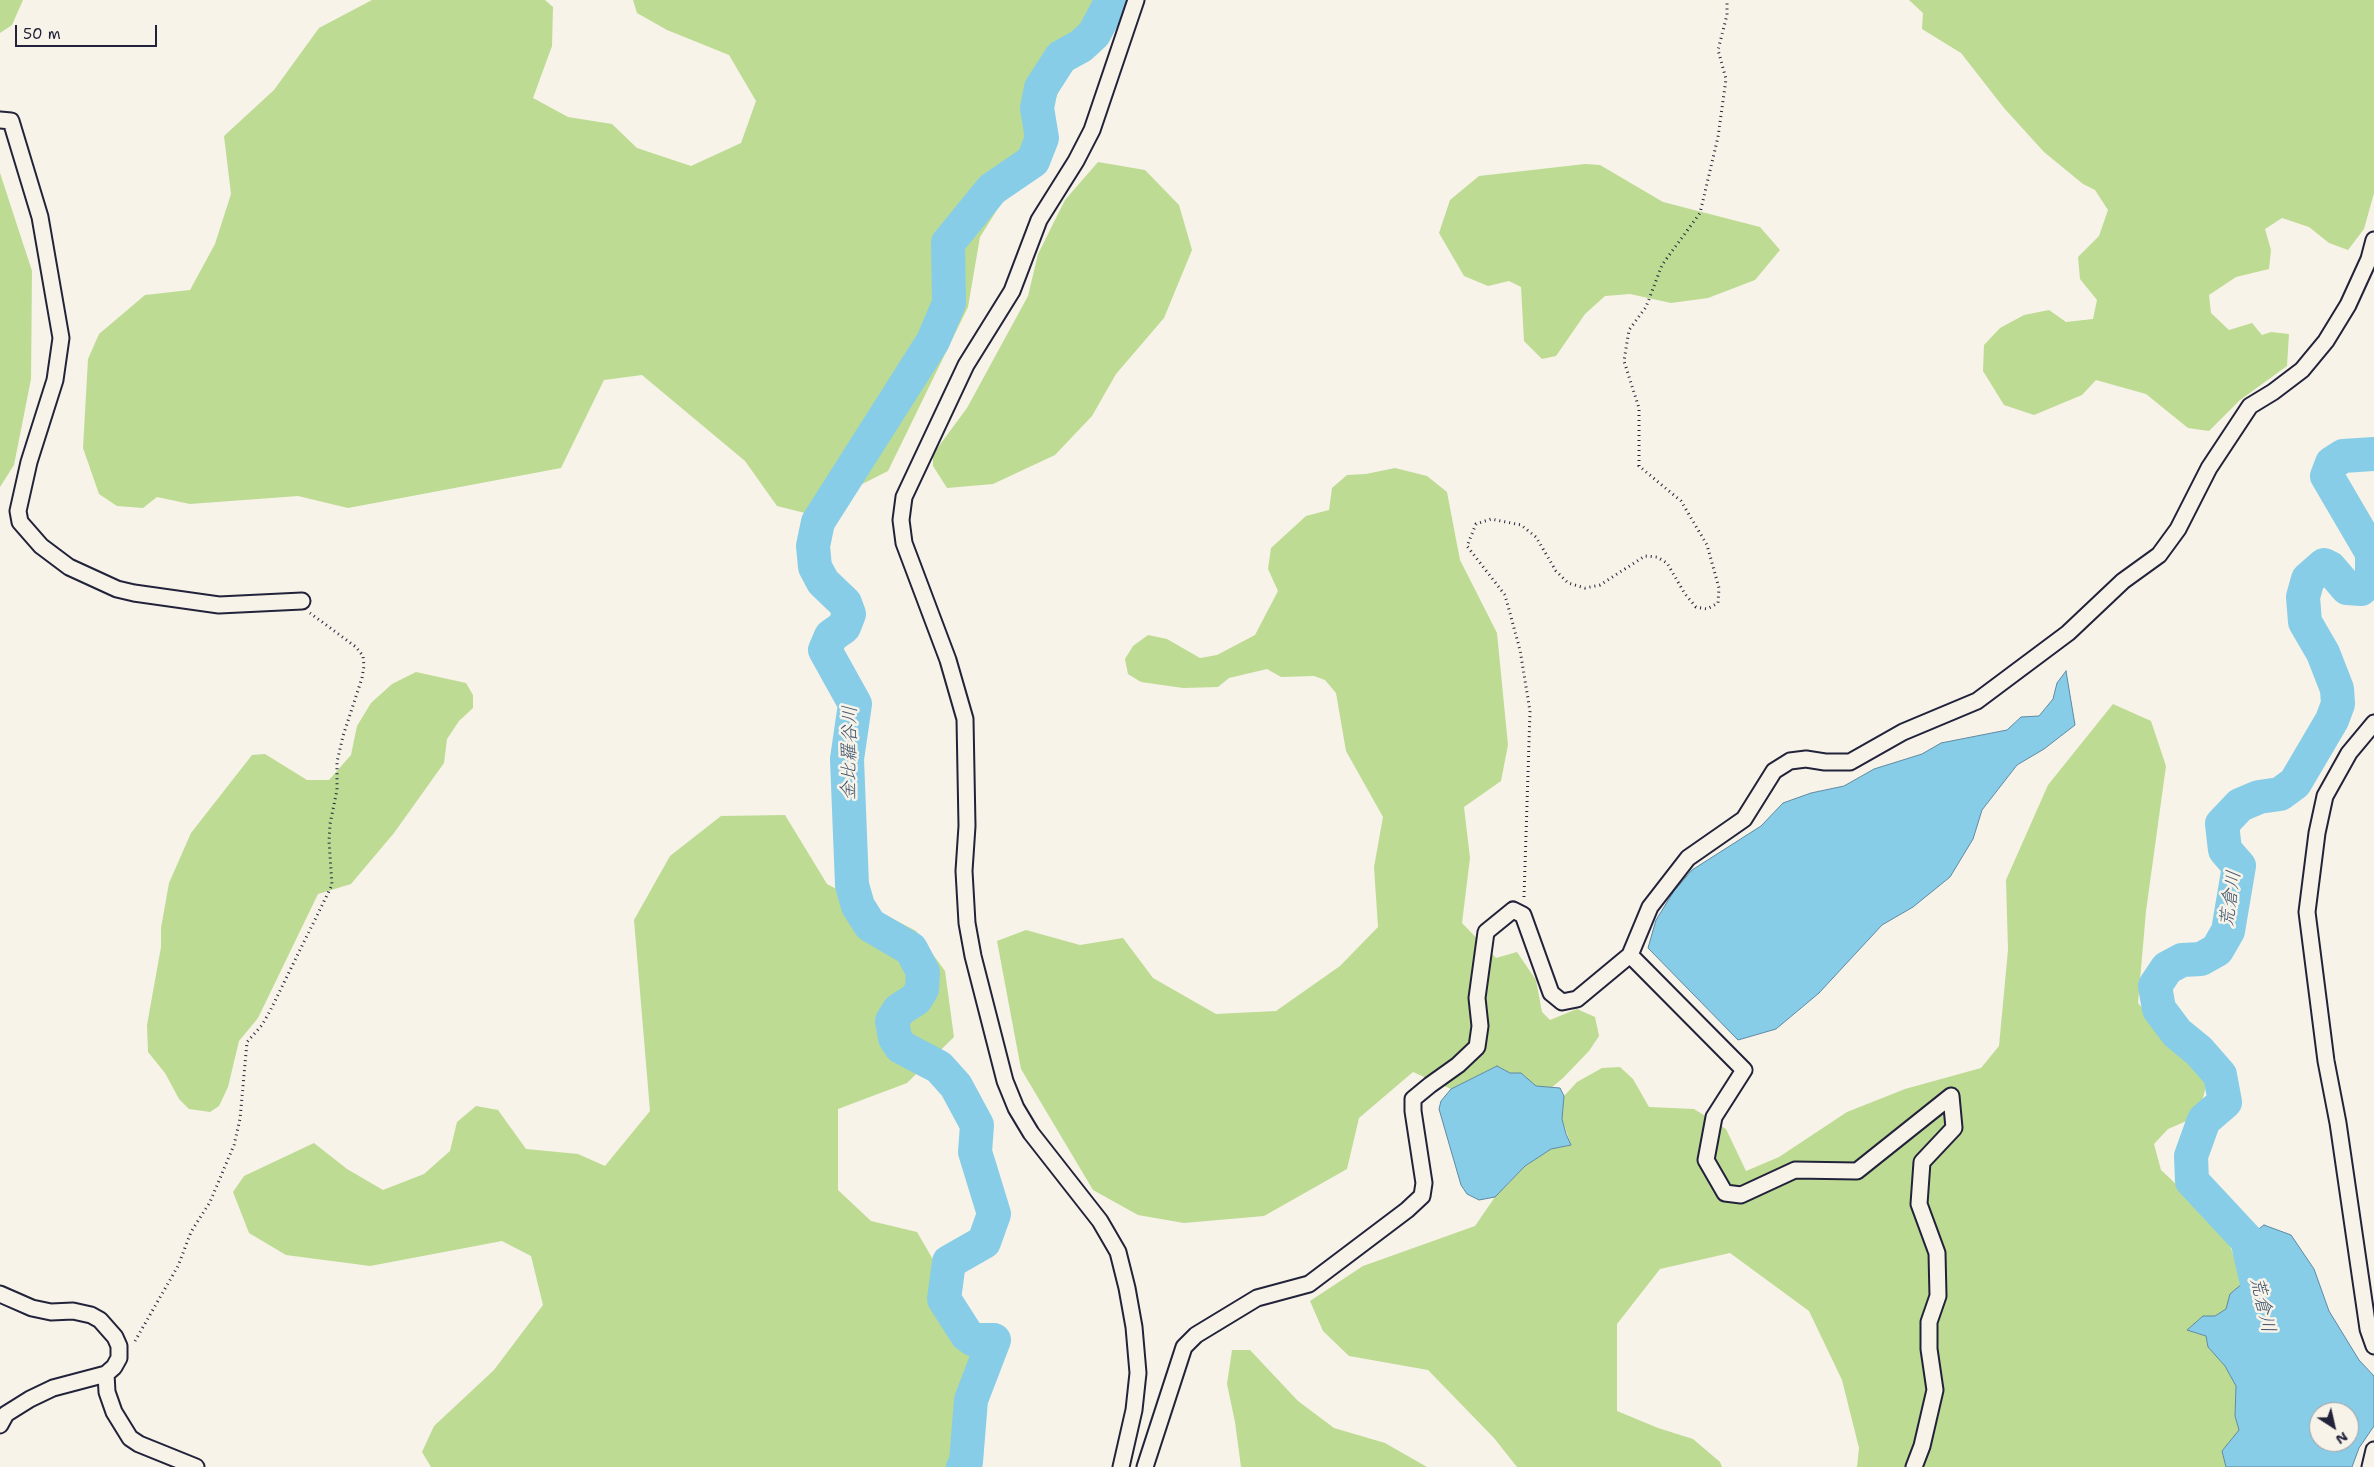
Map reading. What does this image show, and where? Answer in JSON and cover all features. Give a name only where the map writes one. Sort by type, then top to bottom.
[{"type":"street","points":[[1121,1467],[1134,1410],[1138,1374],[1134,1327],[1127,1288],[1118,1252],[1100,1221],[1031,1132],[1016,1108],[1005,1081],[973,956],[967,923],[964,872],[967,826],[964,719],[948,660],[904,543],[901,520],[904,497],[966,365],[1012,290],[1038,220],[1076,161],[1092,130],[1136,0]]},
{"type":"street","points":[[0,120],[11,121],[40,217],[61,338],[55,380],[29,462],[18,511],[20,522],[42,546],[69,568],[116,589],[219,605],[302,602]]},
{"type":"street","points":[[1145,1467],[1184,1347],[1196,1335],[1257,1298],[1308,1284],[1407,1210],[1422,1196],[1424,1183],[1413,1099],[1458,1065],[1477,1047],[1480,1026],[1477,998],[1486,932],[1513,910],[1523,915],[1550,994],[1562,1002],[1578,999],[1630,955],[1650,907],[1688,858],[1744,819],[1758,793],[1774,771],[1790,761],[1806,759],[1825,762],[1850,762],[1903,732],[1977,701],[2068,632],[2124,581],[2159,555],[2178,529],[2209,468],[2250,406],[2273,392],[2302,370],[2326,341],[2351,297],[2369,259],[2374,240]]},
{"type":"street","points":[[2374,723],[2349,753],[2325,796],[2317,833],[2307,912],[2326,1061],[2338,1123],[2368,1329],[2374,1346]]},
{"type":"street","points":[[1630,955],[1744,1070],[1714,1117],[1706,1160],[1725,1193],[1741,1195],[1795,1170],[1857,1171],[1951,1096],[1954,1128],[1922,1162],[1919,1204],[1937,1253],[1938,1296],[1929,1322],[1929,1349],[1935,1390],[1922,1446],[1914,1467]]},
{"type":"street","points":[[0,1294],[32,1308],[51,1312],[73,1311],[91,1314],[110,1329],[119,1346],[119,1358],[114,1367],[106,1374],[53,1388],[2,1416]]},
{"type":"street","points":[[106,1374],[107,1392],[114,1412],[130,1438],[139,1444],[196,1467]]},
{"type":"street","points":[[2370,1467],[2374,1450]]},
{"type":"path","points":[[1523,915],[1530,711],[1522,659],[1505,595],[1466,546],[1476,524],[1491,519],[1521,525],[1536,537],[1556,571],[1568,583],[1585,588],[1600,585],[1645,556],[1657,557],[1667,564],[1685,594],[1696,607],[1707,609],[1718,603],[1719,588],[1707,545],[1681,502],[1639,466],[1639,408],[1624,361],[1629,330],[1646,307],[1662,265],[1700,213],[1718,137],[1726,79],[1718,50],[1727,15],[1726,0]]},
{"type":"path","points":[[135,1346],[136,1337],[178,1266],[191,1232],[210,1202],[234,1145],[240,1119],[246,1042],[262,1025],[270,1011],[332,885],[329,841],[330,824],[337,790],[337,762],[364,666],[362,656],[356,648],[312,616],[302,602]]},
{"type":"green space","points":[[0,0],[23,0],[12,25],[0,33]]},
{"type":"green space","points":[[372,0],[545,0],[553,7],[552,46],[533,98],[568,117],[612,124],[637,148],[691,166],[741,143],[756,101],[729,55],[667,30],[637,13],[633,0],[1099,0],[1029,159],[980,237],[968,307],[888,471],[805,513],[777,506],[745,461],[642,375],[604,380],[561,468],[348,508],[298,496],[190,504],[157,497],[143,508],[117,506],[99,494],[83,448],[88,359],[99,334],[145,295],[190,290],[215,244],[231,194],[224,136],[274,90],[319,28]]},
{"type":"green space","points":[[1909,0],[2374,0],[2374,193],[2364,229],[2348,250],[2329,243],[2309,227],[2282,218],[2265,229],[2271,250],[2269,269],[2236,277],[2209,295],[2211,313],[2229,330],[2252,323],[2262,335],[2271,332],[2289,334],[2287,366],[2240,400],[2209,431],[2188,428],[2146,394],[2096,380],[2082,395],[2034,415],[2004,405],[1983,371],[1984,345],[2000,328],[2024,315],[2049,310],[2066,322],[2093,319],[2097,300],[2080,279],[2078,257],[2099,236],[2108,210],[2095,190],[2083,184],[2044,152],[2004,108],[1961,53],[1922,29],[1923,13]]},
{"type":"green space","points":[[1098,162],[1145,170],[1179,205],[1192,250],[1164,318],[1116,374],[1092,416],[1055,455],[993,484],[947,488],[933,466],[933,454],[967,408],[1028,296],[1038,254],[1065,200]]},
{"type":"green space","points":[[1585,164],[1600,165],[1663,202],[1760,227],[1780,250],[1755,280],[1708,298],[1671,303],[1630,294],[1605,296],[1585,314],[1556,356],[1542,359],[1524,341],[1521,287],[1509,281],[1488,286],[1464,276],[1439,233],[1450,200],[1479,176]]},
{"type":"green space","points":[[0,173],[32,271],[31,379],[14,465],[0,487]]},
{"type":"green space","points":[[1395,468],[1427,476],[1447,492],[1460,560],[1497,633],[1508,745],[1501,781],[1464,807],[1470,858],[1462,923],[1496,958],[1517,952],[1536,980],[1542,1012],[1550,1020],[1577,1009],[1595,1017],[1599,1036],[1589,1051],[1551,1088],[1536,1086],[1521,1073],[1510,1073],[1497,1066],[1451,1089],[1413,1072],[1359,1118],[1347,1169],[1264,1216],[1184,1223],[1138,1215],[1093,1190],[1021,1069],[997,941],[1026,930],[1080,945],[1123,938],[1153,978],[1216,1014],[1276,1011],[1340,966],[1378,927],[1374,867],[1383,817],[1346,751],[1336,693],[1325,680],[1314,676],[1281,677],[1267,669],[1229,678],[1218,687],[1183,688],[1141,682],[1128,674],[1125,659],[1133,646],[1148,635],[1167,639],[1200,658],[1217,655],[1255,635],[1278,591],[1268,569],[1271,548],[1306,516],[1329,510],[1332,488],[1347,475],[1366,474]]},
{"type":"green space","points":[[416,672],[466,683],[473,695],[473,708],[459,721],[447,739],[444,763],[394,833],[351,884],[318,894],[258,1018],[239,1041],[228,1087],[219,1106],[210,1112],[189,1109],[179,1099],[165,1073],[148,1052],[147,1025],[161,947],[161,928],[169,883],[191,833],[252,755],[265,754],[307,780],[329,780],[351,755],[357,726],[371,703],[392,684]]},
{"type":"green space","points":[[2113,704],[2151,721],[2166,766],[2146,911],[2138,1003],[2207,1083],[2198,1116],[2168,1129],[2154,1144],[2161,1170],[2209,1215],[2228,1240],[2243,1283],[2230,1294],[2227,1309],[2215,1316],[2203,1317],[2187,1330],[2206,1336],[2208,1347],[2225,1366],[2236,1386],[2235,1416],[2239,1430],[2222,1451],[2226,1467],[1857,1467],[1859,1448],[1842,1380],[1809,1311],[1730,1253],[1660,1269],[1617,1324],[1617,1411],[1658,1428],[1693,1439],[1720,1462],[1722,1467],[1517,1467],[1494,1438],[1428,1370],[1349,1356],[1323,1331],[1310,1301],[1363,1266],[1475,1226],[1495,1197],[1525,1166],[1551,1149],[1571,1145],[1562,1119],[1564,1096],[1577,1082],[1602,1068],[1620,1067],[1633,1079],[1649,1107],[1694,1109],[1726,1129],[1746,1171],[1779,1157],[1847,1112],[1905,1089],[1981,1068],[1999,1046],[2008,950],[2006,880],[2048,785]]},
{"type":"green space","points":[[785,815],[827,884],[916,931],[945,971],[954,1037],[907,1083],[838,1109],[838,1190],[871,1221],[917,1232],[978,1337],[953,1461],[948,1467],[431,1467],[422,1452],[434,1426],[494,1370],[543,1305],[531,1256],[502,1241],[370,1266],[286,1255],[249,1233],[233,1192],[244,1176],[314,1143],[347,1169],[383,1190],[424,1174],[450,1151],[457,1122],[476,1106],[498,1110],[526,1149],[578,1154],[605,1166],[650,1111],[634,920],[670,856],[721,816]]},
{"type":"green space","points":[[1232,1350],[1250,1350],[1298,1401],[1334,1428],[1385,1443],[1427,1467],[1241,1467],[1235,1422],[1227,1384]]},
{"type":"water","points":[[2066,671],[2075,725],[2044,749],[2017,765],[1982,810],[1973,839],[1950,877],[1913,907],[1882,925],[1819,993],[1776,1029],[1738,1040],[1648,948],[1656,920],[1674,891],[1692,870],[1761,826],[1783,803],[1811,793],[1844,786],[1874,769],[1922,754],[1941,743],[2007,730],[2021,717],[2039,716],[2053,699],[2057,683]]},
{"type":"water","points":[[1497,1066],[1510,1073],[1521,1073],[1536,1086],[1560,1088],[1564,1096],[1562,1119],[1571,1145],[1551,1149],[1525,1166],[1495,1197],[1479,1200],[1467,1194],[1461,1185],[1439,1109],[1441,1101],[1451,1089]]},
{"type":"water","points":[[2264,1225],[2291,1235],[2314,1269],[2329,1311],[2359,1360],[2374,1376],[2374,1426],[2359,1448],[2359,1402],[2309,1402],[2309,1452],[2358,1452],[2352,1467],[2226,1467],[2222,1451],[2239,1430],[2235,1416],[2236,1386],[2225,1366],[2208,1347],[2206,1336],[2187,1330],[2203,1316],[2215,1316],[2226,1309],[2230,1294],[2243,1283],[2238,1266],[2240,1243]]},
{"type":"waterway","name":"金比羅谷川","points":[[963,1467],[966,1462],[971,1400],[994,1340],[974,1340],[967,1335],[944,1299],[949,1262],[984,1242],[994,1214],[975,1152],[977,1125],[956,1086],[939,1067],[901,1047],[895,1038],[892,1021],[899,1010],[916,999],[922,989],[923,972],[911,949],[870,925],[858,906],[852,885],[847,759],[855,704],[825,650],[831,636],[844,627],[849,614],[845,603],[823,582],[815,567],[813,546],[818,522],[933,341],[949,303],[948,243],[992,189],[1033,161],[1042,138],[1037,108],[1041,88],[1061,57],[1081,46],[1094,34],[1112,0]]},
{"type":"waterway","name":"荒倉川","points":[[2257,1283],[2247,1240],[2192,1181],[2191,1156],[2204,1120],[2225,1102],[2220,1075],[2199,1051],[2177,1033],[2159,1009],[2155,986],[2167,968],[2182,960],[2201,959],[2217,950],[2228,931],[2239,866],[2225,850],[2222,824],[2240,805],[2259,797],[2280,794],[2295,783],[2332,720],[2338,704],[2337,689],[2323,653],[2305,622],[2303,597],[2308,579],[2324,565],[2330,568],[2347,588],[2361,589],[2372,578],[2372,553],[2327,476],[2332,463],[2343,456],[2374,454]]}]
